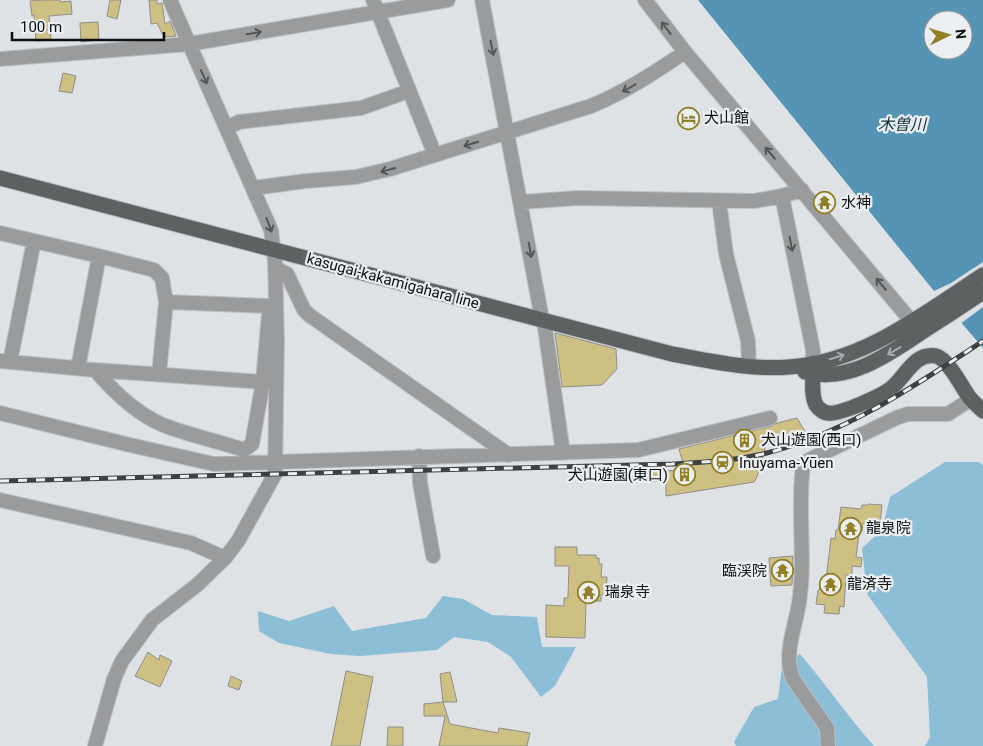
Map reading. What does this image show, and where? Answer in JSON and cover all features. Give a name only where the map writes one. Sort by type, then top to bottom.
[{"type":"main road","name":"kasugai-kakamigahara line","points":[[0,178],[672,354],[749,366],[813,369],[835,374],[862,367],[894,351],[925,320],[983,275]]},
{"type":"main road","points":[[925,320],[983,286]]},
{"type":"main road","name":"kasugai-kakamigahara line","points":[[813,369],[860,350],[983,292]]},
{"type":"main road","points":[[813,369],[813,396],[817,407],[827,414],[837,413],[889,390],[918,359],[928,356],[938,357],[948,364],[971,399],[983,411]]},
{"type":"street","points":[[95,370],[108,386],[141,412],[163,425],[244,450],[252,444],[263,382],[273,306],[275,268],[271,230],[170,0]]},
{"type":"street","points":[[0,59],[189,44],[375,6],[448,0]]},
{"type":"street","points":[[482,0],[545,328],[563,453]]},
{"type":"street","points":[[645,0],[685,52],[802,190],[925,320]]},
{"type":"street","points":[[375,6],[434,155]]},
{"type":"street","points":[[253,188],[356,177],[390,169],[591,106],[618,95],[685,52]]},
{"type":"street","points":[[226,128],[239,122],[362,108],[409,91]]},
{"type":"street","points":[[521,202],[578,198],[754,200],[782,196],[802,190]]},
{"type":"street","points":[[782,196],[812,350],[813,369]]},
{"type":"street","points":[[719,201],[726,254],[748,341],[749,366]]},
{"type":"street","points":[[0,233],[154,270],[162,278],[166,302],[159,374]]},
{"type":"street","points":[[34,241],[5,361],[95,370],[263,382]]},
{"type":"street","points":[[78,368],[99,256]]},
{"type":"street","points":[[275,268],[287,274],[304,310],[310,315],[509,455]]},
{"type":"street","points":[[166,302],[273,306]]},
{"type":"street","points":[[95,746],[114,680],[122,661],[131,647],[152,620],[197,585],[224,558],[238,541],[272,480],[275,463],[277,341],[273,306]]},
{"type":"street","points":[[828,746],[827,728],[794,679],[788,659],[801,582],[803,465],[807,461],[896,418],[908,414],[921,413],[948,414],[971,399]]},
{"type":"street","points":[[0,413],[130,446],[214,464],[638,450],[770,418]]},
{"type":"street","points":[[419,456],[420,483],[433,556]]},
{"type":"street","points":[[0,500],[191,543],[224,558]]},
{"type":"shaded area","points":[[945,462],[979,462],[983,465],[983,746],[925,746],[930,737],[927,677],[867,594],[862,548],[882,530],[890,497]]},
{"type":"shaded area","points":[[443,596],[463,599],[492,615],[537,617],[542,647],[576,647],[555,686],[541,697],[511,657],[488,642],[454,637],[437,650],[360,656],[331,654],[279,643],[259,631],[258,611],[289,621],[334,606],[352,631],[426,618]]},
{"type":"shaded area","points":[[800,654],[874,746],[736,746],[734,742],[754,707],[778,699],[782,666]]},
{"type":"water","name":"木曽川","points":[[698,0],[983,0],[983,348],[934,291]]},
{"type":"pier","points":[[983,262],[983,307],[960,324],[932,292],[951,283]]},
{"type":"building","points":[[110,0],[121,0],[117,19],[107,16]]},
{"type":"building","points":[[149,0],[157,0],[157,4],[162,3],[165,24],[170,21],[176,36],[164,37],[157,23],[151,24]]},
{"type":"building","points":[[30,1],[71,1],[72,14],[49,16],[51,40],[36,41],[34,15],[32,16]]},
{"type":"building","points":[[98,22],[99,40],[81,42],[80,23]]},
{"type":"building","points":[[63,73],[76,76],[72,93],[59,91]]},
{"type":"building","points":[[555,333],[616,349],[617,369],[602,385],[562,387]]},
{"type":"building","points":[[797,418],[806,433],[766,445],[754,482],[666,496],[666,481],[611,482],[610,473],[685,470],[679,449]]},
{"type":"building","points":[[862,505],[882,505],[880,525],[863,523],[862,531],[859,534],[856,557],[862,558],[861,567],[852,566],[852,575],[846,575],[844,607],[840,606],[839,614],[824,613],[825,605],[816,604],[818,590],[820,587],[824,588],[831,538],[835,539],[836,530],[838,530],[841,507],[861,509]]},
{"type":"building","name":"瑞泉寺","points":[[555,547],[577,547],[577,555],[596,555],[596,558],[599,558],[599,564],[602,564],[601,577],[607,577],[606,595],[601,595],[601,601],[586,601],[585,638],[546,637],[546,605],[564,606],[564,598],[568,598],[569,566],[555,566]]},
{"type":"building","name":"臨渓院","points":[[793,556],[792,585],[771,586],[769,558]]},
{"type":"building","points":[[148,652],[159,660],[160,655],[172,661],[160,687],[135,676]]},
{"type":"building","points":[[346,671],[373,677],[360,746],[331,746]]},
{"type":"building","points":[[450,672],[457,702],[443,702],[440,674]]},
{"type":"building","points":[[231,676],[242,681],[239,690],[228,686]]},
{"type":"building","points":[[443,702],[450,724],[498,733],[499,728],[530,733],[527,746],[439,746],[445,716],[424,716],[424,704]]},
{"type":"building","points":[[388,727],[403,727],[403,746],[387,746]]},
{"type":"railway","points":[[0,481],[672,464],[740,458],[763,454],[793,445],[850,421],[905,391],[983,341]]},
{"type":"place","name":"犬山館","points":[[688,118]]},
{"type":"place","name":"水神","points":[[825,203]]},
{"type":"place","name":"犬山遊園(西口)","points":[[745,440]]},
{"type":"place","name":"Inuyama-Yūen","points":[[723,463]]},
{"type":"place","name":"犬山遊園(東口)","points":[[684,475]]},
{"type":"place","name":"龍泉院","points":[[850,528]]},
{"type":"place","name":"臨渓院","points":[[783,571]]},
{"type":"place","name":"龍済寺","points":[[831,584]]},
{"type":"place","name":"瑞泉寺","points":[[589,592]]}]
